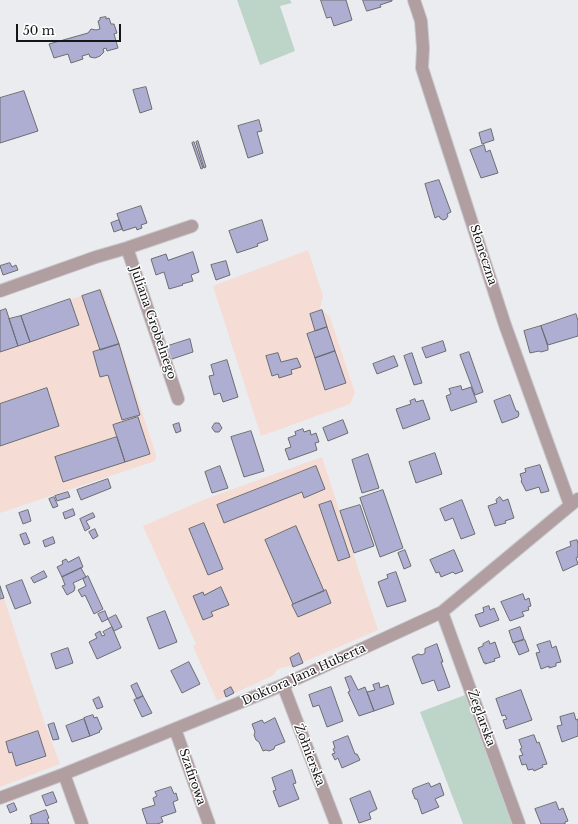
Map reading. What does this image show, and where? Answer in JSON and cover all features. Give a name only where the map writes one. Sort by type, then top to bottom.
[{"type":"street","name":"Słoneczna","points":[[414,0],[421,21],[423,48],[422,68],[505,325],[574,502]]},
{"type":"street","points":[[0,291],[96,257],[192,226]]},
{"type":"street","name":"Juliana Grobelnego","points":[[127,248],[178,398]]},
{"type":"street","name":"Doktora Jana Huberta","points":[[0,798],[64,774],[283,686],[442,612],[574,502]]},
{"type":"street","name":"Żeglarska","points":[[442,612],[519,824]]},
{"type":"street","name":"Żołnierska","points":[[283,686],[336,824]]},
{"type":"street","name":"Szafirowa","points":[[175,729],[208,824]]},
{"type":"street","points":[[64,774],[82,824]]},
{"type":"shaded area","points":[[308,250],[323,296],[320,308],[330,317],[355,393],[350,404],[261,436],[213,286]]},
{"type":"shaded area","points":[[102,289],[156,455],[155,461],[0,513],[0,311],[6,309],[10,319]]},
{"type":"shaded area","points":[[322,457],[378,630],[292,667],[290,666],[277,669],[274,675],[217,701],[193,646],[196,644],[143,526],[208,498]]},
{"type":"shaded area","points":[[0,586],[44,721],[60,764],[0,787]]},
{"type":"green space","points":[[237,0],[290,0],[292,3],[280,6],[295,51],[260,65]]},
{"type":"green space","points":[[465,695],[512,824],[463,824],[420,712]]},
{"type":"building","points":[[321,0],[346,0],[352,20],[334,26],[331,17],[327,18]]},
{"type":"building","points":[[363,0],[392,1],[380,5],[381,7],[367,11]]},
{"type":"building","points":[[106,17],[106,19],[109,18],[111,24],[114,24],[117,33],[114,34],[118,48],[107,51],[106,48],[103,49],[104,52],[100,56],[95,58],[90,57],[89,54],[82,56],[83,59],[71,63],[68,54],[54,58],[49,44],[88,33],[91,29],[100,29],[98,21],[100,18]]},
{"type":"building","points":[[146,87],[152,109],[140,113],[133,90]]},
{"type":"building","points":[[24,91],[38,131],[0,143],[0,98]]},
{"type":"building","points":[[259,120],[262,131],[257,132],[263,153],[248,158],[238,126]]},
{"type":"building","points":[[491,129],[494,140],[482,144],[479,133]]},
{"type":"building","points":[[198,141],[206,167],[204,168],[196,142]]},
{"type":"building","points":[[194,142],[203,168],[201,169],[192,143]]},
{"type":"building","points":[[484,145],[486,152],[490,150],[498,173],[481,178],[470,150]]},
{"type":"building","points":[[439,180],[451,212],[447,214],[448,216],[446,219],[443,220],[439,216],[435,218],[425,184]]},
{"type":"building","points":[[141,206],[147,223],[141,225],[142,228],[137,230],[136,227],[123,231],[117,214]]},
{"type":"building","points":[[119,220],[122,229],[114,232],[111,223]]},
{"type":"building","points":[[262,220],[268,240],[257,244],[258,246],[237,253],[229,231]]},
{"type":"building","points":[[193,252],[199,272],[191,275],[193,281],[169,289],[164,272],[156,275],[151,259],[166,254],[168,260]]},
{"type":"building","points":[[226,261],[230,275],[216,280],[211,265]]},
{"type":"building","points":[[10,263],[12,267],[16,265],[18,270],[3,275],[0,266]]},
{"type":"building","points":[[100,290],[119,344],[100,350],[82,296]]},
{"type":"building","points":[[70,299],[79,325],[30,342],[21,316]]},
{"type":"building","points":[[6,309],[18,346],[0,352],[0,311]]},
{"type":"building","points":[[322,310],[327,327],[315,331],[310,314]]},
{"type":"building","points":[[576,314],[578,321],[578,336],[548,345],[541,326]]},
{"type":"building","points":[[21,316],[30,342],[18,346],[9,319]]},
{"type":"building","points":[[541,326],[548,350],[530,353],[524,331]]},
{"type":"building","points":[[327,327],[335,351],[315,358],[307,334]]},
{"type":"building","points":[[190,339],[193,352],[169,360],[165,347]]},
{"type":"building","points":[[443,341],[446,351],[426,358],[422,348]]},
{"type":"building","points":[[119,344],[140,415],[122,420],[108,375],[100,377],[93,352]]},
{"type":"building","points":[[335,351],[346,383],[325,390],[315,358]]},
{"type":"building","points":[[469,352],[483,392],[475,395],[460,355]]},
{"type":"building","points":[[278,353],[281,362],[297,358],[301,367],[291,370],[292,374],[279,378],[278,374],[272,376],[266,356]]},
{"type":"building","points":[[412,353],[422,383],[414,385],[404,356]]},
{"type":"building","points":[[394,356],[398,366],[377,374],[373,364]]},
{"type":"building","points":[[227,360],[238,397],[223,402],[220,393],[214,395],[209,376],[214,375],[211,365]]},
{"type":"building","points":[[461,386],[462,390],[471,387],[477,402],[451,411],[446,396],[451,394],[449,389]]},
{"type":"building","points":[[47,388],[59,426],[0,446],[0,404]]},
{"type":"building","points":[[510,395],[516,411],[518,411],[519,414],[518,417],[502,423],[494,401]]},
{"type":"building","points":[[415,399],[416,402],[423,400],[430,419],[403,429],[396,409],[411,404],[410,401]]},
{"type":"building","points":[[138,417],[150,454],[125,462],[113,425]]},
{"type":"building","points":[[343,420],[348,433],[328,441],[323,428]]},
{"type":"building","points":[[179,423],[181,431],[176,433],[173,425]]},
{"type":"building","points":[[215,423],[219,423],[222,428],[219,432],[215,432],[212,428]]},
{"type":"building","points":[[303,429],[304,432],[310,430],[311,435],[316,433],[319,442],[315,443],[317,450],[289,460],[285,449],[291,447],[288,438],[296,435],[295,432]]},
{"type":"building","points":[[251,431],[264,471],[244,477],[231,437]]},
{"type":"building","points":[[117,437],[125,462],[63,482],[55,457]]},
{"type":"building","points":[[435,453],[442,474],[416,483],[409,462]]},
{"type":"building","points":[[368,454],[379,488],[362,493],[352,460]]},
{"type":"building","points":[[540,465],[549,491],[541,493],[539,487],[526,491],[521,481],[520,474],[526,472],[525,469]]},
{"type":"building","points":[[220,466],[228,488],[212,493],[205,472]]},
{"type":"building","points":[[316,466],[325,489],[304,498],[302,492],[224,523],[217,505]]},
{"type":"building","points":[[108,479],[111,488],[81,500],[77,490]]},
{"type":"building","points":[[383,490],[403,548],[380,557],[360,498]]},
{"type":"building","points":[[68,492],[70,497],[57,501],[55,496]]},
{"type":"building","points":[[54,497],[58,506],[53,508],[49,499]]},
{"type":"building","points":[[500,497],[503,501],[508,499],[514,518],[505,521],[506,523],[495,526],[488,506],[497,503],[496,500]]},
{"type":"building","points":[[462,500],[475,534],[461,539],[453,518],[445,521],[440,509]]},
{"type":"building","points":[[331,501],[350,557],[338,561],[319,505]]},
{"type":"building","points":[[360,505],[374,546],[354,553],[340,511]]},
{"type":"building","points":[[73,509],[75,515],[65,519],[63,513]]},
{"type":"building","points":[[28,510],[31,521],[23,524],[19,513]]},
{"type":"building","points":[[93,513],[95,517],[86,521],[90,528],[85,531],[80,519]]},
{"type":"building","points":[[204,523],[223,569],[208,575],[189,529]]},
{"type":"building","points":[[296,526],[324,591],[293,604],[265,540]]},
{"type":"building","points":[[95,529],[98,536],[93,539],[89,532]]},
{"type":"building","points":[[26,533],[30,543],[24,545],[20,535]]},
{"type":"building","points":[[53,537],[55,543],[45,547],[43,541]]},
{"type":"building","points":[[577,540],[578,557],[576,558],[578,564],[563,571],[556,552],[571,546],[570,542]]},
{"type":"building","points":[[405,550],[411,566],[404,569],[398,553]]},
{"type":"building","points":[[454,550],[463,571],[455,574],[453,572],[441,577],[439,572],[436,573],[430,560]]},
{"type":"building","points":[[79,557],[83,567],[62,577],[57,567],[63,564],[62,561],[66,559],[68,562]]},
{"type":"building","points":[[81,568],[86,577],[73,583],[75,587],[74,591],[67,595],[62,586],[65,585],[62,577]]},
{"type":"building","points":[[44,571],[47,577],[34,583],[31,578]]},
{"type":"building","points":[[396,572],[406,601],[387,607],[378,582],[388,578],[387,575]]},
{"type":"building","points":[[88,576],[103,609],[94,614],[85,595],[82,597],[78,590],[86,586],[83,579]]},
{"type":"building","points":[[22,580],[31,603],[15,609],[6,586]]},
{"type":"building","points":[[0,586],[4,598],[0,599]]},
{"type":"building","points":[[221,587],[229,605],[211,612],[213,616],[203,620],[193,596],[203,592],[204,595]]},
{"type":"building","points":[[326,590],[331,603],[298,617],[292,605]]},
{"type":"building","points":[[523,594],[525,600],[529,598],[531,606],[528,607],[529,610],[522,612],[524,616],[510,621],[501,602]]},
{"type":"building","points":[[489,606],[490,610],[494,608],[499,620],[480,627],[475,615],[484,612],[483,608]]},
{"type":"building","points":[[105,611],[108,619],[102,622],[98,614]]},
{"type":"building","points":[[165,611],[177,642],[159,649],[147,618]]},
{"type":"building","points":[[116,615],[122,627],[114,631],[108,619]]},
{"type":"building","points":[[112,627],[121,648],[97,659],[89,642],[97,638],[95,634],[100,631],[102,636],[105,635],[103,632]]},
{"type":"building","points":[[520,627],[524,639],[513,643],[509,631]]},
{"type":"building","points":[[525,640],[529,651],[519,655],[514,643]]},
{"type":"building","points":[[489,641],[490,644],[495,642],[500,657],[494,659],[495,661],[485,664],[478,648]]},
{"type":"building","points":[[550,641],[552,648],[556,646],[561,662],[556,663],[556,666],[549,668],[549,666],[541,669],[536,653],[540,652],[537,645]]},
{"type":"building","points":[[437,644],[443,662],[441,662],[450,687],[438,691],[434,680],[422,684],[412,657],[418,654],[422,655],[425,653],[425,649]]},
{"type":"building","points":[[68,648],[73,663],[56,669],[51,654]]},
{"type":"building","points":[[299,653],[303,663],[293,667],[290,658]]},
{"type":"building","points":[[189,662],[200,684],[182,693],[171,671]]},
{"type":"building","points":[[351,676],[358,690],[365,687],[374,711],[359,716],[348,692],[350,691],[345,678]]},
{"type":"building","points":[[137,683],[143,696],[137,699],[131,686]]},
{"type":"building","points":[[379,683],[380,688],[388,685],[394,704],[374,711],[367,692],[375,690],[373,685]]},
{"type":"building","points":[[231,687],[234,693],[226,697],[224,691]]},
{"type":"building","points":[[331,687],[343,721],[327,727],[319,705],[313,707],[309,695]]},
{"type":"building","points":[[521,690],[532,720],[506,729],[503,720],[507,719],[505,715],[502,716],[496,699]]},
{"type":"building","points":[[143,696],[152,713],[142,717],[134,700]]},
{"type":"building","points":[[99,697],[103,707],[97,709],[93,700]]},
{"type":"building","points":[[574,713],[576,720],[578,719],[578,736],[562,742],[557,726],[562,725],[560,717]]},
{"type":"building","points":[[93,715],[94,718],[97,717],[102,729],[99,731],[100,732],[90,736],[84,718]]},
{"type":"building","points":[[275,718],[285,742],[275,746],[274,749],[263,751],[259,742],[256,740],[252,724],[262,720],[264,723]]},
{"type":"building","points":[[84,719],[90,736],[72,742],[66,726]]},
{"type":"building","points":[[54,723],[59,739],[53,740],[48,725]]},
{"type":"building","points":[[38,731],[46,756],[16,766],[12,752],[9,753],[6,742]]},
{"type":"building","points":[[534,735],[537,743],[539,742],[547,764],[542,765],[543,767],[534,771],[533,769],[528,770],[526,764],[522,765],[519,756],[523,755],[520,749],[522,748],[519,740]]},
{"type":"building","points":[[348,736],[355,754],[357,754],[360,760],[342,768],[338,758],[335,760],[332,754],[335,753],[333,749],[335,748],[333,742]]},
{"type":"building","points":[[292,770],[296,783],[293,784],[299,799],[279,807],[273,791],[276,790],[272,778]]},
{"type":"building","points":[[429,783],[431,787],[440,783],[444,795],[435,799],[439,807],[422,814],[417,799],[415,799],[412,791],[413,789]]},
{"type":"building","points":[[171,787],[174,794],[176,793],[178,800],[173,802],[176,812],[161,817],[163,822],[157,824],[147,824],[142,809],[155,805],[153,798],[157,796],[155,792]]},
{"type":"building","points":[[370,791],[377,809],[369,813],[371,819],[359,823],[350,799]]},
{"type":"building","points":[[53,792],[57,802],[46,806],[42,796]]},
{"type":"building","points":[[556,802],[559,810],[563,808],[568,821],[565,822],[565,824],[541,824],[535,809]]},
{"type":"building","points":[[14,803],[17,810],[10,813],[7,806]]},
{"type":"building","points":[[46,810],[49,818],[47,819],[49,824],[30,824],[32,823],[30,816]]}]
